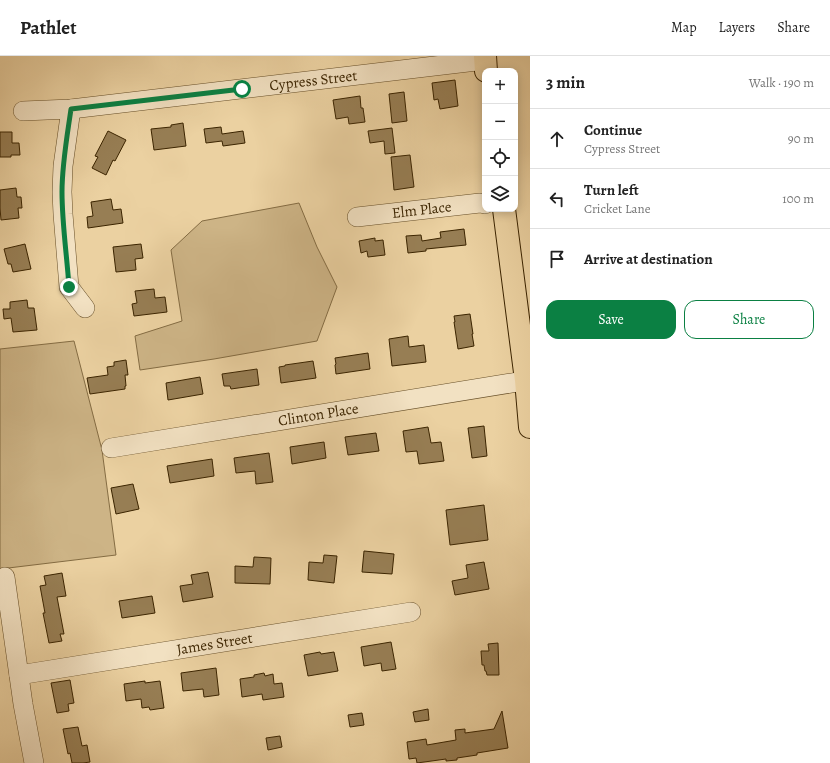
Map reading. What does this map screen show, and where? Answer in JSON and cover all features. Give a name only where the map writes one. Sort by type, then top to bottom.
[{"type":"main road","points":[[504,212],[528,380],[530,427]]},
{"type":"street","name":"Cypress Street","points":[[23,111],[71,109],[485,62]]},
{"type":"street","points":[[71,109],[63,166],[63,214],[69,287],[86,308]]},
{"type":"street","name":"Elm Place","points":[[357,217],[482,203]]},
{"type":"street","name":"Clinton Place","points":[[111,448],[528,380]]},
{"type":"street","points":[[5,577],[23,704],[34,763]]},
{"type":"street","name":"James Street","points":[[19,675],[411,612]]},
{"type":"shaded area","points":[[299,203],[317,247],[337,287],[317,341],[140,370],[135,336],[182,321],[171,250],[202,221]]},
{"type":"shaded area","points":[[74,341],[102,450],[116,555],[0,569],[0,349]]},
{"type":"building","points":[[455,80],[458,106],[440,109],[438,99],[434,100],[432,83]]},
{"type":"building","points":[[404,92],[407,121],[392,123],[389,94]]},
{"type":"building","points":[[360,96],[361,108],[363,108],[365,122],[349,124],[348,117],[336,119],[333,100]]},
{"type":"building","points":[[183,123],[186,146],[154,150],[151,129],[171,127],[171,125]]},
{"type":"building","points":[[221,127],[222,134],[243,131],[245,143],[223,146],[222,141],[206,143],[204,129]]},
{"type":"building","points":[[392,128],[395,153],[385,154],[384,141],[370,143],[368,131]]},
{"type":"building","points":[[108,131],[126,140],[115,161],[113,160],[106,175],[92,168],[98,157],[95,156]]},
{"type":"building","points":[[0,132],[12,132],[12,143],[19,143],[20,155],[0,157]]},
{"type":"building","points":[[410,155],[414,187],[394,190],[391,157]]},
{"type":"building","points":[[16,188],[17,197],[21,197],[22,208],[18,208],[19,218],[1,220],[0,190]]},
{"type":"building","points":[[111,199],[113,210],[121,209],[123,223],[88,228],[87,217],[93,216],[91,202]]},
{"type":"building","points":[[464,229],[466,245],[426,249],[426,251],[408,253],[406,236],[421,235],[422,241],[441,238],[440,232]]},
{"type":"building","points":[[375,238],[375,241],[383,240],[385,255],[368,257],[367,251],[361,253],[359,241]]},
{"type":"building","points":[[25,244],[31,269],[13,272],[11,264],[8,264],[4,249]]},
{"type":"building","points":[[141,244],[143,258],[135,259],[136,270],[116,272],[113,247]]},
{"type":"building","points":[[154,289],[155,298],[165,297],[167,312],[134,316],[132,304],[137,303],[135,291]]},
{"type":"building","points":[[27,300],[28,308],[34,308],[37,330],[13,332],[11,318],[4,319],[3,309],[10,309],[10,302]]},
{"type":"building","points":[[470,314],[474,346],[458,349],[454,316]]},
{"type":"building","points":[[408,336],[409,347],[424,345],[426,362],[392,366],[389,339]]},
{"type":"building","points":[[368,353],[370,369],[336,374],[335,358]]},
{"type":"building","points":[[126,360],[128,375],[125,375],[125,389],[90,394],[87,378],[108,375],[107,367],[114,366],[114,362]]},
{"type":"building","points":[[313,361],[316,378],[281,383],[279,367]]},
{"type":"building","points":[[257,369],[259,385],[231,389],[230,386],[224,386],[222,374]]},
{"type":"building","points":[[200,377],[203,394],[168,400],[166,383]]},
{"type":"building","points":[[484,426],[487,456],[472,458],[468,428]]},
{"type":"building","points":[[428,427],[431,443],[441,442],[444,461],[419,464],[417,451],[406,452],[403,431]]},
{"type":"building","points":[[376,433],[379,451],[348,455],[345,437]]},
{"type":"building","points":[[324,442],[326,458],[292,464],[290,447]]},
{"type":"building","points":[[269,453],[273,482],[256,484],[255,471],[236,473],[234,458]]},
{"type":"building","points":[[212,459],[214,476],[170,483],[167,466]]},
{"type":"building","points":[[133,484],[139,509],[116,514],[111,488]]},
{"type":"building","points":[[484,505],[488,540],[450,545],[446,510]]},
{"type":"building","points":[[364,551],[394,554],[392,574],[362,572]]},
{"type":"building","points":[[324,555],[337,556],[334,583],[308,580],[309,562],[323,563]]},
{"type":"building","points":[[254,557],[271,558],[270,584],[235,583],[235,566],[253,567]]},
{"type":"building","points":[[484,562],[489,589],[455,595],[452,581],[468,578],[466,565]]},
{"type":"building","points":[[208,572],[213,597],[183,602],[180,586],[193,584],[191,575]]},
{"type":"building","points":[[62,573],[66,596],[57,597],[64,634],[60,634],[62,641],[49,643],[43,613],[45,613],[40,586],[46,585],[44,576]]},
{"type":"building","points":[[152,596],[155,613],[122,618],[119,601]]},
{"type":"building","points":[[391,642],[396,669],[382,671],[381,663],[364,666],[361,647]]},
{"type":"building","points":[[498,643],[499,675],[487,675],[484,665],[482,665],[481,651],[489,651],[488,644]]},
{"type":"building","points":[[320,652],[321,654],[334,652],[338,671],[308,676],[304,655]]},
{"type":"building","points":[[216,668],[219,695],[204,697],[203,689],[183,691],[181,673]]},
{"type":"building","points":[[264,673],[265,676],[273,674],[274,684],[282,683],[284,697],[263,700],[262,694],[242,697],[240,679],[254,677],[254,675]]},
{"type":"building","points":[[70,680],[74,703],[68,704],[69,711],[57,713],[51,683]]},
{"type":"building","points":[[145,681],[145,683],[160,681],[164,708],[150,710],[149,707],[142,708],[141,699],[126,701],[124,684]]},
{"type":"building","points":[[428,709],[429,720],[415,722],[413,712]]},
{"type":"building","points":[[502,711],[508,748],[477,753],[477,755],[457,758],[457,760],[446,761],[446,759],[417,763],[416,758],[409,759],[407,742],[426,739],[427,745],[456,740],[455,730],[465,729],[465,733],[494,729]]},
{"type":"building","points":[[362,713],[364,725],[350,727],[348,715]]},
{"type":"building","points":[[78,727],[82,746],[87,745],[90,762],[72,763],[70,753],[68,754],[63,729]]},
{"type":"building","points":[[280,736],[282,747],[268,750],[266,738]]},
{"type":"route","points":[[69,287],[62,192],[63,166],[71,109],[242,89]]}]
